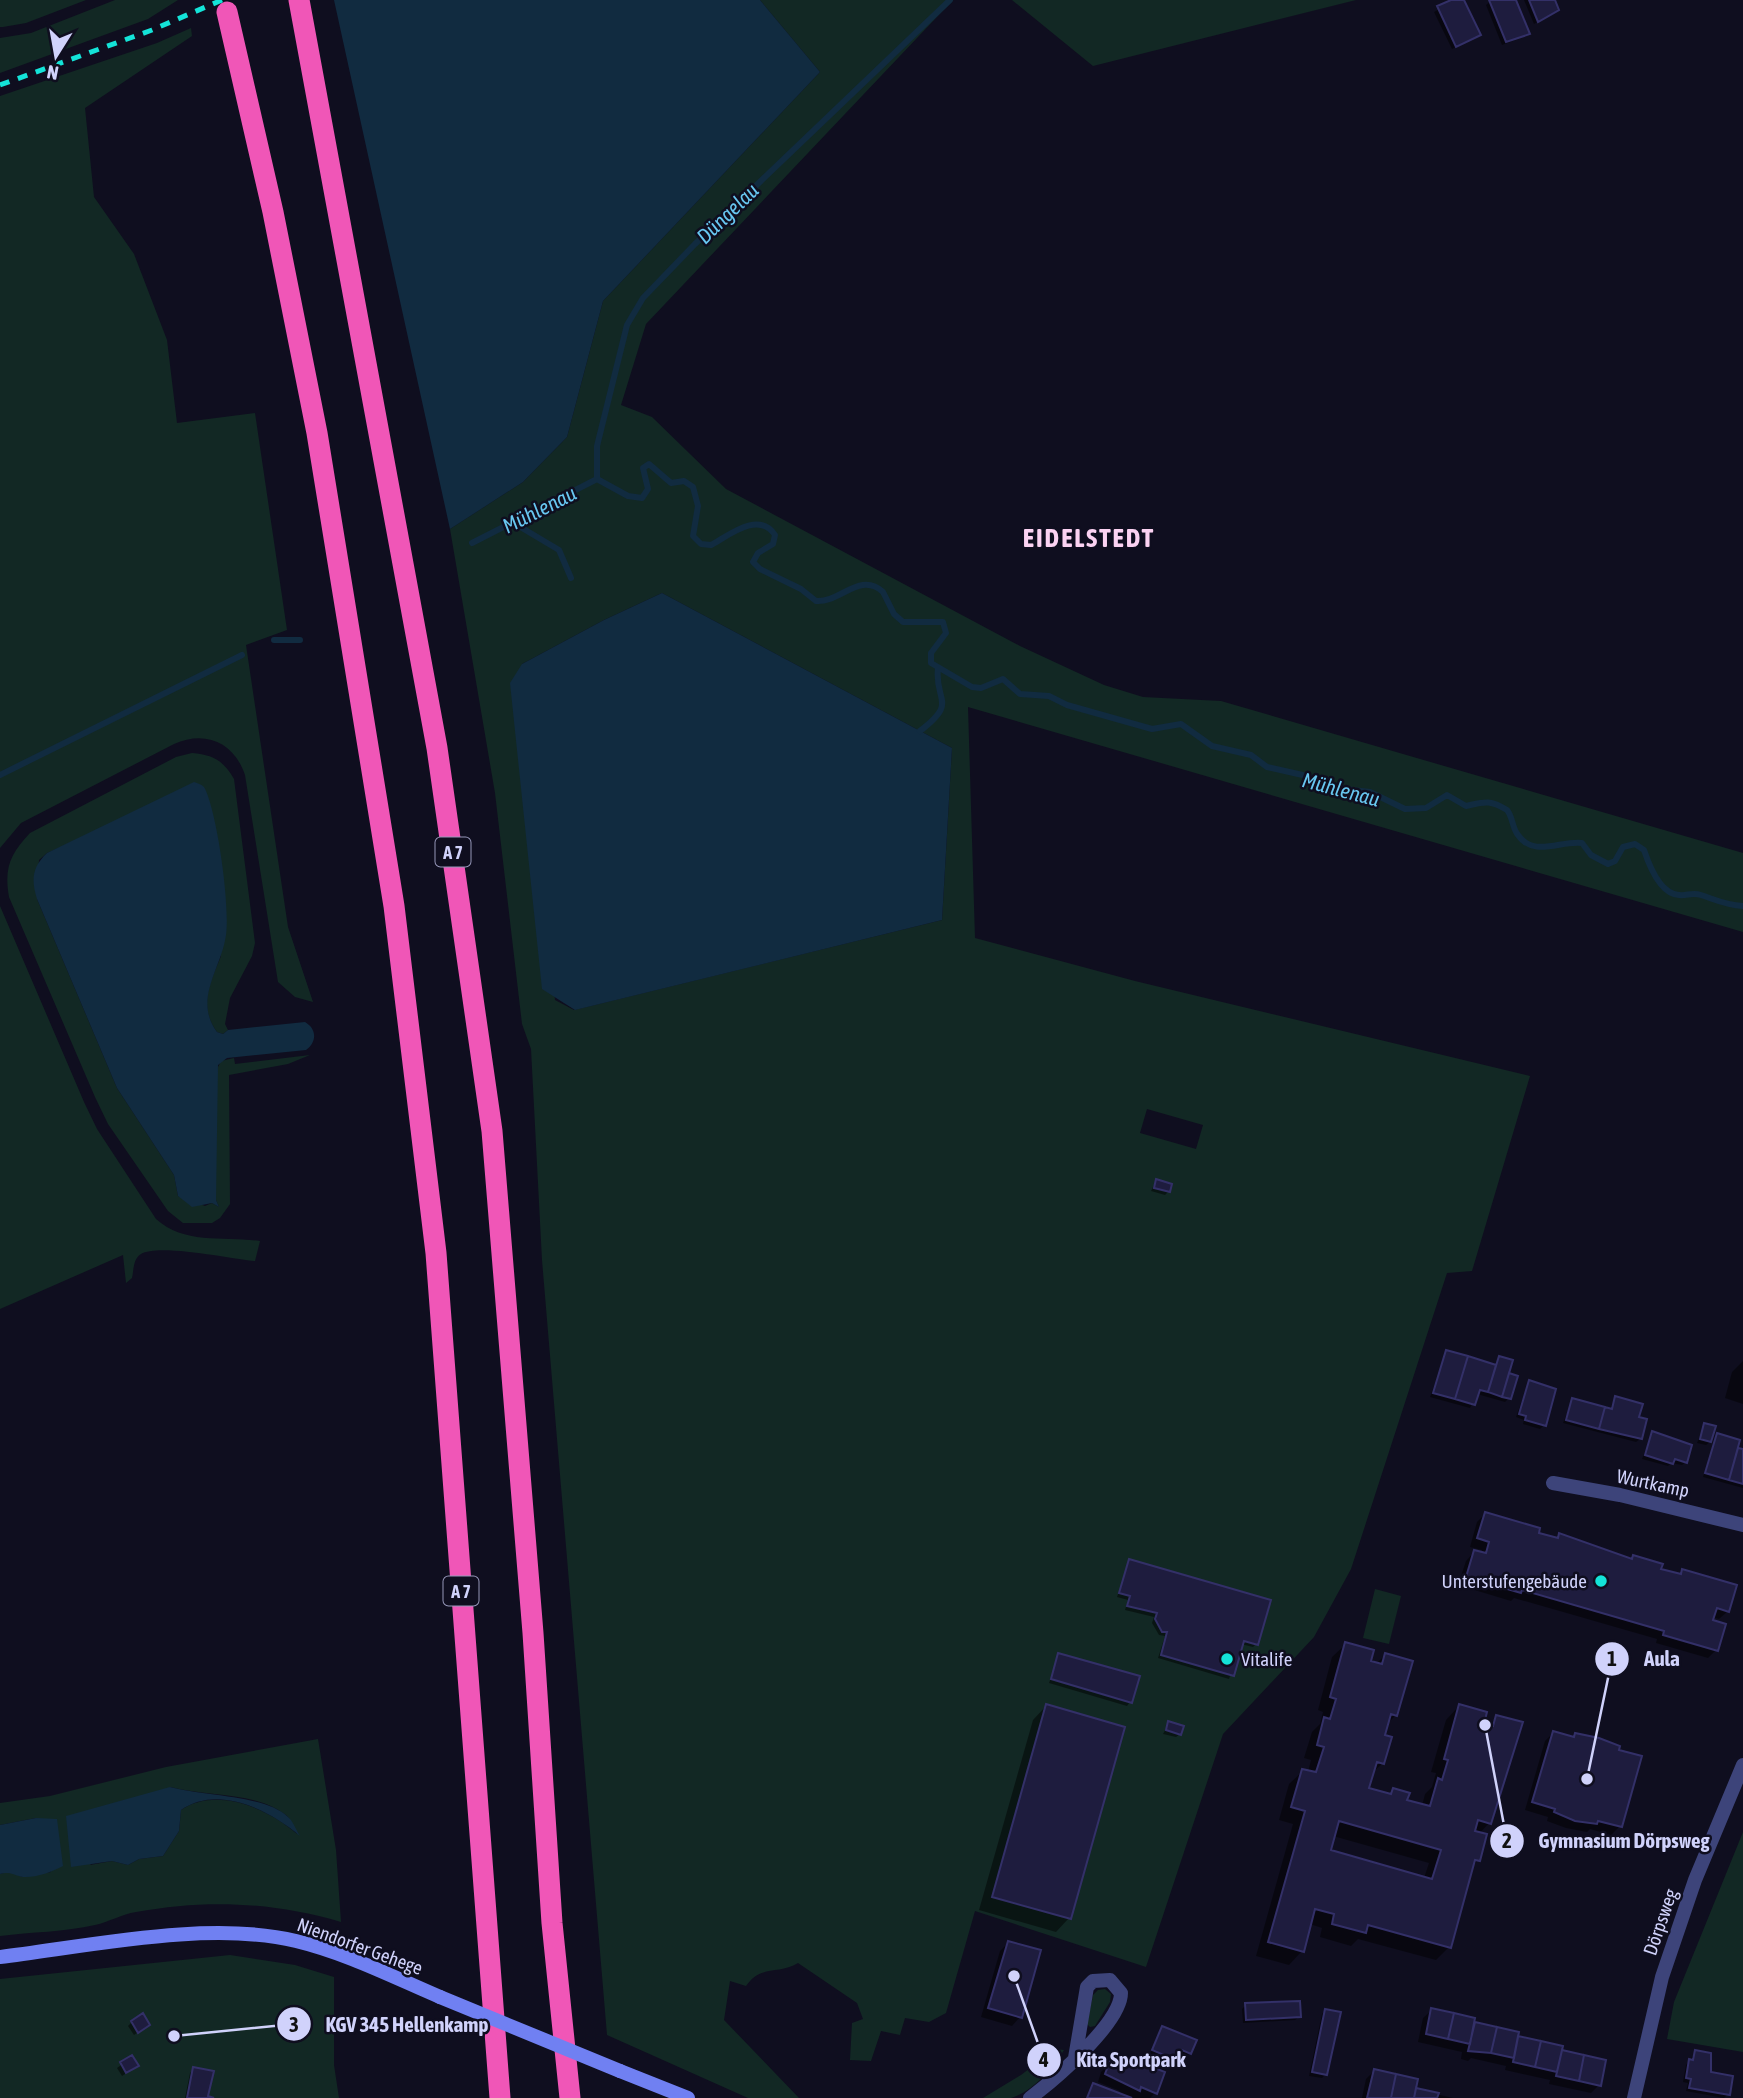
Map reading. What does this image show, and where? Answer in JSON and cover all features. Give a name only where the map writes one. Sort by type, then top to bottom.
[{"type":"highway","name":"A 7","points":[[299,0],[437,748],[492,1130],[533,1633],[552,1923],[570,2098]]},
{"type":"highway","name":"A 7","points":[[227,12],[273,212],[317,433],[394,906],[436,1253],[500,2098]]},
{"type":"street","name":"Wurtkamp","points":[[1553,1483],[1620,1495],[1743,1525]]},
{"type":"street","name":"Dörpsweg","points":[[1634,2098],[1662,1977],[1695,1880],[1743,1765]]},
{"type":"street","name":"Niendorfer Gehege","points":[[0,1957],[182,1935],[240,1933],[286,1939],[322,1948],[688,2098]]},
{"type":"street","points":[[1030,2098],[1075,2058],[1118,2008],[1121,1993],[1110,1980],[1093,1981],[1087,1987],[1075,2058]]},
{"type":"green space","points":[[0,0],[86,0],[26,23],[0,27]]},
{"type":"green space","points":[[115,0],[178,0],[148,19],[0,73],[0,38],[31,33]]},
{"type":"green space","points":[[760,0],[953,0],[646,324],[621,405],[652,417],[726,489],[1020,646],[1104,685],[1143,697],[1221,701],[1743,853],[1743,932],[968,707],[975,938],[1135,981],[1530,1076],[1472,1271],[1447,1273],[1351,1569],[1314,1637],[1223,1734],[1146,1967],[975,1911],[946,2013],[929,2022],[905,2018],[900,2035],[881,2031],[871,2061],[850,2060],[852,2023],[863,2019],[857,2003],[798,1963],[784,1969],[764,1972],[746,1986],[730,1981],[724,2020],[799,2098],[748,2098],[607,2035],[542,1260],[531,1049],[522,1024],[495,793],[450,529],[523,482],[567,437],[603,301],[820,72]],"holes":[[[662,593],[952,748],[942,920],[574,1010],[555,1000],[522,664],[604,620]],[[1147,1109],[1203,1125],[1196,1149],[1140,1133]]]},
{"type":"green space","points":[[1012,0],[1356,0],[1093,66]]},
{"type":"green space","points":[[191,28],[192,36],[85,108],[94,197],[134,254],[167,340],[177,423],[255,413],[287,630],[246,645],[288,927],[313,1002],[295,997],[278,982],[245,775],[234,754],[217,742],[197,738],[174,744],[21,823],[0,848],[0,96],[157,43]]},
{"type":"green space","points":[[192,753],[217,760],[234,779],[255,943],[252,956],[230,998],[225,1024],[228,1030],[223,1034],[217,1032],[211,1022],[207,1004],[210,985],[221,956],[91,834],[47,853],[39,860],[37,899],[117,1088],[174,1175],[178,1196],[205,1206],[212,1203],[219,1207],[216,1200],[216,1071],[221,1061],[234,1058],[235,1064],[310,1055],[288,1064],[229,1075],[230,1204],[220,1218],[212,1223],[183,1223],[168,1211],[108,1124],[9,897],[7,878],[13,855],[30,833],[176,757]]},
{"type":"green space","points":[[0,906],[97,1129],[156,1219],[179,1233],[192,1236],[260,1241],[255,1261],[178,1251],[150,1251],[136,1259],[132,1278],[126,1283],[123,1255],[0,1309]]},
{"type":"green space","points":[[1375,1589],[1401,1596],[1389,1644],[1363,1638]]},
{"type":"green space","points":[[318,1739],[336,1850],[341,1922],[265,1907],[188,1905],[131,1913],[100,1924],[60,1931],[0,1936],[0,1874],[11,1871],[22,1877],[51,1872],[36,1818],[0,1825],[0,1803],[50,1796],[166,1767]],"holes":[[[170,1787],[245,1798],[273,1807],[286,1815],[297,1834],[257,1809],[226,1800],[210,1800],[181,1810],[179,1831],[163,1856],[139,1859],[128,1865],[112,1861],[90,1865]]]},
{"type":"green space","points":[[1743,1832],[1743,2052],[1667,2039],[1674,2002]]},
{"type":"green space","points":[[230,1955],[295,1965],[334,1977],[334,2065],[339,2098],[0,2098],[0,1979]]},
{"type":"green space","points":[[1105,1989],[1111,1994],[1110,2002],[1095,2026],[1090,2027],[1087,2024],[1093,1995],[1098,1990]]},
{"type":"green space","points":[[1055,2049],[1064,2050],[1048,2072],[1027,2090],[1011,2098],[983,2098],[1021,2075]]},
{"type":"water","points":[[334,0],[760,0],[820,72],[603,301],[567,437],[523,482],[450,529]]},
{"type":"water","points":[[662,593],[952,748],[942,920],[575,1010],[542,989],[510,683],[522,664],[604,620]]},
{"type":"water","points":[[194,782],[204,787],[210,804],[225,884],[226,935],[208,996],[210,1020],[217,1032],[223,1034],[228,1030],[305,1022],[312,1028],[314,1036],[306,1050],[227,1058],[218,1065],[216,1200],[219,1207],[212,1203],[192,1207],[178,1196],[174,1175],[117,1088],[37,899],[34,886],[34,874],[47,853]]},
{"type":"water","points":[[170,1787],[265,1804],[288,1817],[300,1836],[259,1809],[243,1803],[211,1799],[181,1810],[179,1831],[163,1856],[139,1859],[128,1865],[112,1861],[71,1867],[66,1816]]},
{"type":"water","points":[[36,1818],[57,1819],[63,1866],[33,1877],[0,1874],[0,1825]]},
{"type":"building","points":[[1451,0],[1464,0],[1481,35],[1456,47],[1437,6]]},
{"type":"building","points":[[1489,0],[1516,0],[1530,34],[1506,42]]},
{"type":"building","points":[[1529,0],[1555,0],[1559,10],[1538,22]]},
{"type":"building","points":[[1156,1179],[1172,1184],[1170,1192],[1154,1188]]},
{"type":"building","points":[[1446,1350],[1468,1356],[1455,1399],[1433,1393]]},
{"type":"building","points":[[1468,1356],[1496,1365],[1488,1392],[1480,1390],[1475,1405],[1455,1399]]},
{"type":"building","points":[[1499,1356],[1513,1360],[1502,1397],[1488,1392]]},
{"type":"building","points":[[1509,1373],[1518,1376],[1511,1399],[1502,1397]]},
{"type":"building","points":[[1529,1380],[1556,1389],[1546,1426],[1525,1420],[1526,1416],[1519,1414]]},
{"type":"building","points":[[1615,1396],[1643,1404],[1639,1417],[1647,1419],[1642,1439],[1599,1429],[1605,1407],[1612,1409]]},
{"type":"building","points":[[1572,1398],[1605,1407],[1599,1429],[1566,1420]]},
{"type":"building","points":[[1704,1423],[1716,1426],[1711,1442],[1700,1439]]},
{"type":"building","points":[[1652,1431],[1692,1445],[1687,1463],[1675,1459],[1673,1464],[1645,1455]]},
{"type":"building","points":[[1717,1433],[1740,1440],[1729,1480],[1705,1473]]},
{"type":"building","points":[[1738,1448],[1743,1449],[1743,1484],[1729,1480]]},
{"type":"building","name":"Unterstufengebäude","points":[[1485,1512],[1540,1528],[1539,1533],[1558,1538],[1559,1533],[1632,1559],[1633,1555],[1663,1564],[1661,1569],[1681,1574],[1682,1569],[1737,1585],[1729,1612],[1717,1608],[1713,1620],[1726,1624],[1718,1651],[1663,1635],[1664,1631],[1522,1590],[1521,1593],[1466,1577],[1474,1550],[1486,1553],[1489,1542],[1477,1538]]},
{"type":"building","points":[[1129,1559],[1271,1600],[1258,1645],[1244,1641],[1234,1676],[1161,1655],[1167,1632],[1162,1632],[1155,1619],[1157,1613],[1127,1606],[1130,1596],[1119,1593]]},
{"type":"building","points":[[1345,1642],[1374,1650],[1371,1661],[1382,1664],[1385,1653],[1413,1661],[1397,1716],[1391,1714],[1385,1735],[1392,1737],[1384,1764],[1377,1762],[1369,1788],[1391,1794],[1393,1788],[1410,1793],[1407,1800],[1430,1806],[1438,1778],[1442,1780],[1448,1760],[1444,1759],[1459,1704],[1487,1712],[1484,1724],[1493,1726],[1496,1715],[1523,1722],[1491,1824],[1478,1820],[1475,1831],[1487,1834],[1480,1861],[1475,1860],[1451,1948],[1368,1925],[1366,1933],[1332,1924],[1334,1914],[1315,1909],[1304,1952],[1268,1942],[1305,1811],[1291,1807],[1302,1769],[1316,1772],[1324,1747],[1317,1745],[1324,1717],[1330,1719],[1336,1699],[1330,1697]],"holes":[[[1339,1821],[1441,1850],[1432,1879],[1331,1850]]]},
{"type":"building","points":[[1058,1653],[1140,1676],[1132,1703],[1051,1679]]},
{"type":"building","points":[[1046,1704],[1125,1727],[1071,1919],[992,1897]]},
{"type":"building","points":[[1168,1721],[1184,1726],[1181,1735],[1166,1730]]},
{"type":"building","points":[[1553,1731],[1574,1737],[1575,1733],[1599,1738],[1620,1746],[1619,1750],[1642,1756],[1622,1827],[1598,1821],[1597,1824],[1575,1821],[1554,1812],[1555,1809],[1532,1802]]},
{"type":"building","points":[[1008,1941],[1041,1950],[1022,2018],[988,2008]]},
{"type":"building","points":[[1300,2001],[1301,2017],[1246,2020],[1245,2003]]},
{"type":"building","points":[[1431,2008],[1454,2013],[1448,2039],[1426,2034]]},
{"type":"building","points":[[1325,2009],[1341,2012],[1327,2075],[1312,2072]]},
{"type":"building","points":[[143,2013],[150,2025],[138,2033],[131,2021]]},
{"type":"building","points":[[1454,2013],[1475,2018],[1470,2044],[1448,2039]]},
{"type":"building","points":[[1475,2022],[1497,2027],[1491,2053],[1468,2051]]},
{"type":"building","points":[[1162,2026],[1197,2040],[1191,2054],[1182,2050],[1178,2061],[1152,2050]]},
{"type":"building","points":[[1497,2027],[1519,2032],[1514,2058],[1491,2053]]},
{"type":"building","points":[[1518,2036],[1541,2041],[1535,2067],[1513,2062]]},
{"type":"building","points":[[1541,2041],[1563,2046],[1557,2072],[1535,2067]]},
{"type":"building","points":[[1562,2050],[1584,2055],[1579,2081],[1556,2076]]},
{"type":"building","points":[[1695,2050],[1711,2053],[1711,2072],[1733,2076],[1730,2095],[1689,2088],[1691,2079],[1686,2078],[1689,2059],[1693,2060]]},
{"type":"building","points":[[132,2055],[139,2066],[126,2073],[120,2062]]},
{"type":"building","points":[[1584,2055],[1606,2060],[1601,2086],[1579,2081]]},
{"type":"building","points":[[1126,2057],[1165,2072],[1157,2094],[1141,2087],[1140,2091],[1105,2074],[1110,2061],[1122,2066]]},
{"type":"building","points":[[193,2067],[214,2071],[208,2096],[214,2098],[187,2098]]},
{"type":"building","points":[[1374,2069],[1396,2074],[1391,2098],[1367,2098]]},
{"type":"building","points":[[1396,2074],[1418,2079],[1414,2098],[1391,2098]]},
{"type":"building","points":[[1093,2083],[1132,2098],[1087,2098]]},
{"type":"building","points":[[1416,2088],[1439,2093],[1437,2098],[1414,2098]]},
{"type":"waterway","name":"Düngelau","points":[[597,479],[597,446],[627,325],[643,298],[695,244],[950,0]]},
{"type":"waterway","name":"Mühlenau","points":[[472,543],[597,479],[628,496],[642,498],[648,489],[643,468],[649,464],[671,483],[684,481],[693,487],[698,506],[693,536],[701,544],[711,545],[743,527],[761,525],[775,535],[773,544],[758,553],[753,562],[760,569],[801,589],[816,601],[858,586],[875,586],[883,592],[894,614],[903,622],[943,622],[946,633],[931,653],[931,663],[972,687],[981,688],[1003,679],[1020,694],[1049,696],[1067,705],[1152,729],[1181,724],[1212,746],[1251,755],[1267,767],[1307,776],[1335,788],[1370,792],[1405,809],[1426,808],[1447,795],[1466,806],[1491,803],[1507,810],[1518,835],[1532,846],[1582,843],[1591,855],[1608,864],[1615,861],[1623,847],[1635,844],[1644,850],[1652,871],[1666,890],[1682,895],[1698,894],[1743,906]]},
{"type":"waterway","points":[[512,522],[559,550],[571,578]]},
{"type":"waterway","name":"Mühlenau","points":[[274,640],[300,640]]},
{"type":"waterway","name":"Mühlenau","points":[[0,775],[242,655]]},
{"type":"waterway","name":"Mühlenau","points":[[920,731],[942,707],[938,668]]},
{"type":"railway","points":[[0,85],[152,30],[222,0]]},
{"type":"place","name":"Unterstufengebäude","points":[[1601,1581]]},
{"type":"place","name":"Vitalife","points":[[1227,1659]]},
{"type":"place","name":"Gymnasium Dörpsweg","points":[[1485,1725]]},
{"type":"place","name":"Aula","points":[[1587,1779]]},
{"type":"place","name":"Kita Sportpark","points":[[1014,1976]]},
{"type":"place","name":"KGV 345 Hellenkamp","points":[[174,2036]]},
{"type":"district","name":"EIDELSTEDT","points":[[1089,538]]}]
